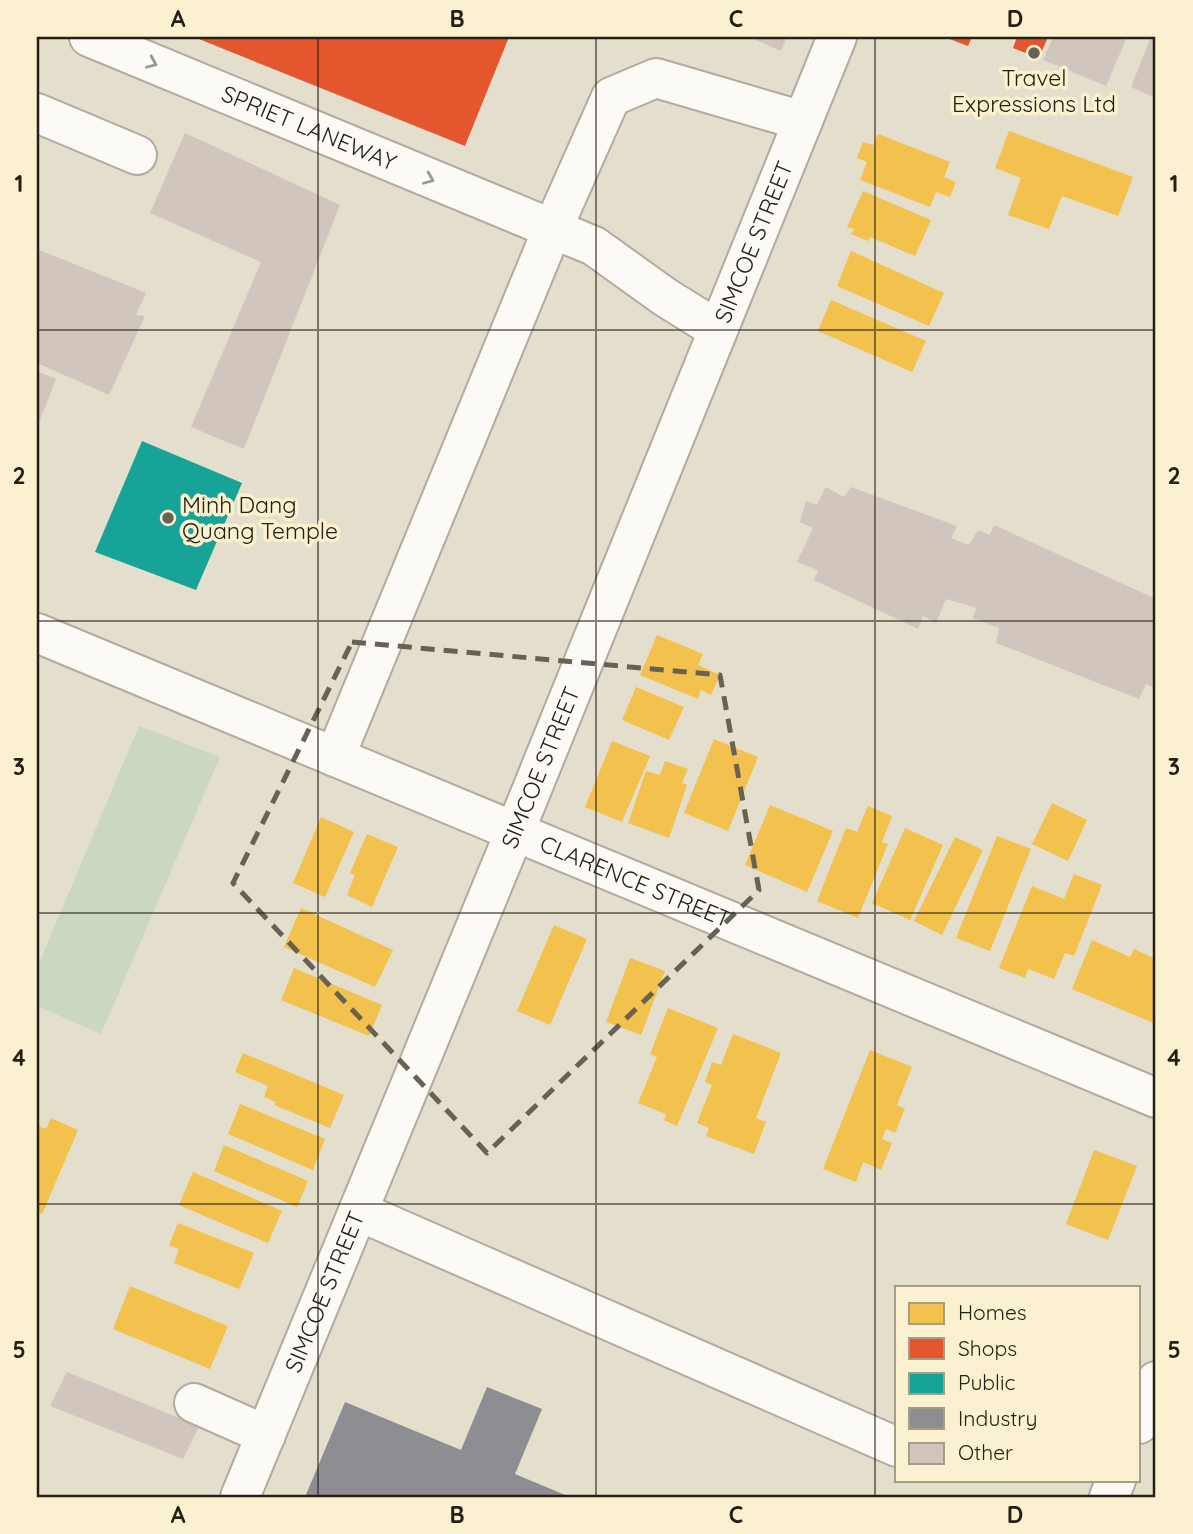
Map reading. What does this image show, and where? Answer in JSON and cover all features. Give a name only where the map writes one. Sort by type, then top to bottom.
[{"type":"street","name":"SPRIET LANEWAY","points":[[89,37],[594,246],[665,297],[718,330]]},
{"type":"street","name":"SIMCOE STREET","points":[[240,1497],[515,831],[837,37]]},
{"type":"street","points":[[335,757],[541,226],[611,97],[656,78],[803,121]]},
{"type":"street","points":[[37,113],[137,155]]},
{"type":"street","name":"CLARENCE STREET","points":[[37,634],[1156,1098]]},
{"type":"street","points":[[358,1211],[895,1446]]},
{"type":"street","points":[[1140,1421],[1156,1381]]},
{"type":"street","points":[[194,1403],[266,1435]]},
{"type":"highlighted area","points":[[352,642],[720,675],[759,890],[487,1153],[233,883]]},
{"type":"green space","points":[[139,726],[220,757],[101,1034],[37,1006],[37,968]]},
{"type":"building: Homes","points":[[1009,131],[1133,177],[1118,216],[1062,196],[1049,229],[1008,215],[1021,178],[995,168]]},
{"type":"building: Homes","points":[[878,134],[950,162],[944,177],[956,182],[950,197],[936,192],[930,207],[860,180],[867,162],[857,158],[863,142],[873,145]]},
{"type":"building: Homes","points":[[863,191],[931,220],[915,256],[870,237],[868,241],[851,234],[854,229],[847,227]]},
{"type":"building: Homes","points":[[851,251],[944,293],[929,326],[837,286]]},
{"type":"building: Homes","points":[[831,300],[926,341],[912,372],[818,331]]},
{"type":"building: Homes","points":[[657,635],[703,654],[698,665],[720,675],[711,695],[701,690],[698,699],[640,675]]},
{"type":"building: Homes","points":[[636,687],[684,707],[669,740],[622,720]]},
{"type":"building: Homes","points":[[714,739],[758,757],[728,831],[684,813]]},
{"type":"building: Homes","points":[[612,741],[650,756],[622,822],[585,807]]},
{"type":"building: Homes","points":[[665,761],[688,769],[682,783],[687,785],[669,838],[628,823],[646,771],[660,775]]},
{"type":"building: Homes","points":[[1052,803],[1087,820],[1068,861],[1032,844]]},
{"type":"building: Homes","points":[[770,805],[833,831],[807,892],[745,865]]},
{"type":"building: Homes","points":[[868,806],[892,816],[882,842],[888,844],[858,918],[817,901],[846,828],[857,832]]},
{"type":"building: Homes","points":[[321,817],[354,832],[325,897],[293,883]]},
{"type":"building: Homes","points":[[905,828],[943,845],[910,920],[872,903]]},
{"type":"building: Homes","points":[[367,834],[398,847],[372,907],[347,895],[355,875],[350,873]]},
{"type":"building: Homes","points":[[997,836],[1031,849],[990,951],[956,938]]},
{"type":"building: Homes","points":[[955,837],[983,850],[942,935],[914,921]]},
{"type":"building: Homes","points":[[1074,874],[1102,885],[1074,956],[1065,953],[1054,979],[1028,969],[1025,978],[999,968],[1032,886],[1064,899]]},
{"type":"building: Homes","points":[[301,908],[393,950],[375,987],[284,947]]},
{"type":"building: Homes","points":[[554,925],[587,939],[550,1025],[517,1011]]},
{"type":"building: Homes","points":[[1092,940],[1130,957],[1134,949],[1156,959],[1156,1024],[1072,989]]},
{"type":"building: Homes","points":[[630,958],[665,971],[641,1035],[606,1022]]},
{"type":"building: Homes","points":[[294,968],[382,1005],[369,1036],[281,1000]]},
{"type":"building: Homes","points":[[668,1008],[718,1028],[677,1126],[664,1120],[666,1114],[638,1103],[657,1057],[650,1054]]},
{"type":"building: Homes","points":[[733,1034],[781,1053],[756,1118],[766,1122],[754,1154],[706,1136],[709,1128],[697,1123],[712,1085],[705,1082],[712,1062],[721,1065]]},
{"type":"building: Homes","points":[[870,1050],[912,1067],[897,1105],[905,1109],[895,1133],[886,1129],[882,1139],[892,1143],[881,1170],[863,1162],[856,1182],[823,1169]]},
{"type":"building: Homes","points":[[243,1053],[344,1095],[330,1128],[274,1105],[276,1102],[264,1097],[268,1086],[235,1072]]},
{"type":"building: Homes","points":[[240,1104],[325,1139],[313,1170],[228,1134]]},
{"type":"building: Homes","points":[[51,1118],[78,1130],[42,1214],[37,1212],[37,1125],[46,1129]]},
{"type":"building: Homes","points":[[224,1145],[308,1181],[297,1207],[214,1171]]},
{"type":"building: Homes","points":[[1094,1150],[1137,1166],[1108,1240],[1066,1224]]},
{"type":"building: Homes","points":[[193,1172],[282,1211],[268,1243],[179,1205]]},
{"type":"building: Homes","points":[[178,1223],[254,1253],[239,1289],[174,1263],[179,1249],[169,1245]]},
{"type":"building: Homes","points":[[130,1286],[228,1326],[210,1369],[113,1329]]},
{"type":"building: Shops","points":[[194,37],[509,37],[465,146]]},
{"type":"building: Shops","points":[[944,37],[972,37],[968,46]]},
{"type":"building: Shops","name":"Travel Expressions Ltd","points":[[1017,37],[1048,37],[1039,58],[1013,48]]},
{"type":"building: Public","name":"Minh Dang Quang Temple","points":[[142,441],[242,483],[196,590],[95,552]]},
{"type":"building: Industry","points":[[487,1387],[542,1409],[515,1474],[570,1497],[305,1497],[345,1402],[461,1450]]},
{"type":"building: Other","points":[[749,37],[787,37],[781,51]]},
{"type":"building: Other","points":[[1053,37],[1127,37],[1106,86],[1043,60]]},
{"type":"building: Other","points":[[1151,37],[1156,37],[1156,98],[1131,87]]},
{"type":"building: Other","points":[[185,133],[340,205],[244,449],[191,427],[261,262],[150,213]]},
{"type":"building: Other","points":[[37,249],[146,293],[136,315],[145,316],[109,395],[37,363]]},
{"type":"building: Other","points":[[37,371],[56,379],[37,428]]},
{"type":"building: Other","points":[[826,487],[844,497],[851,487],[957,526],[951,538],[969,545],[978,530],[990,535],[994,525],[1156,599],[1156,689],[1146,684],[1139,699],[996,643],[999,628],[972,618],[977,608],[946,599],[936,623],[923,616],[918,629],[814,580],[818,570],[797,562],[813,528],[800,522],[806,501],[817,505]]},
{"type":"building: Other","points":[[67,1372],[199,1426],[183,1459],[50,1406]]},
{"type":"place","name":"Travel Expressions Ltd","points":[[1034,53]]},
{"type":"place","name":"Minh Dang Quang Temple","points":[[168,518]]}]
